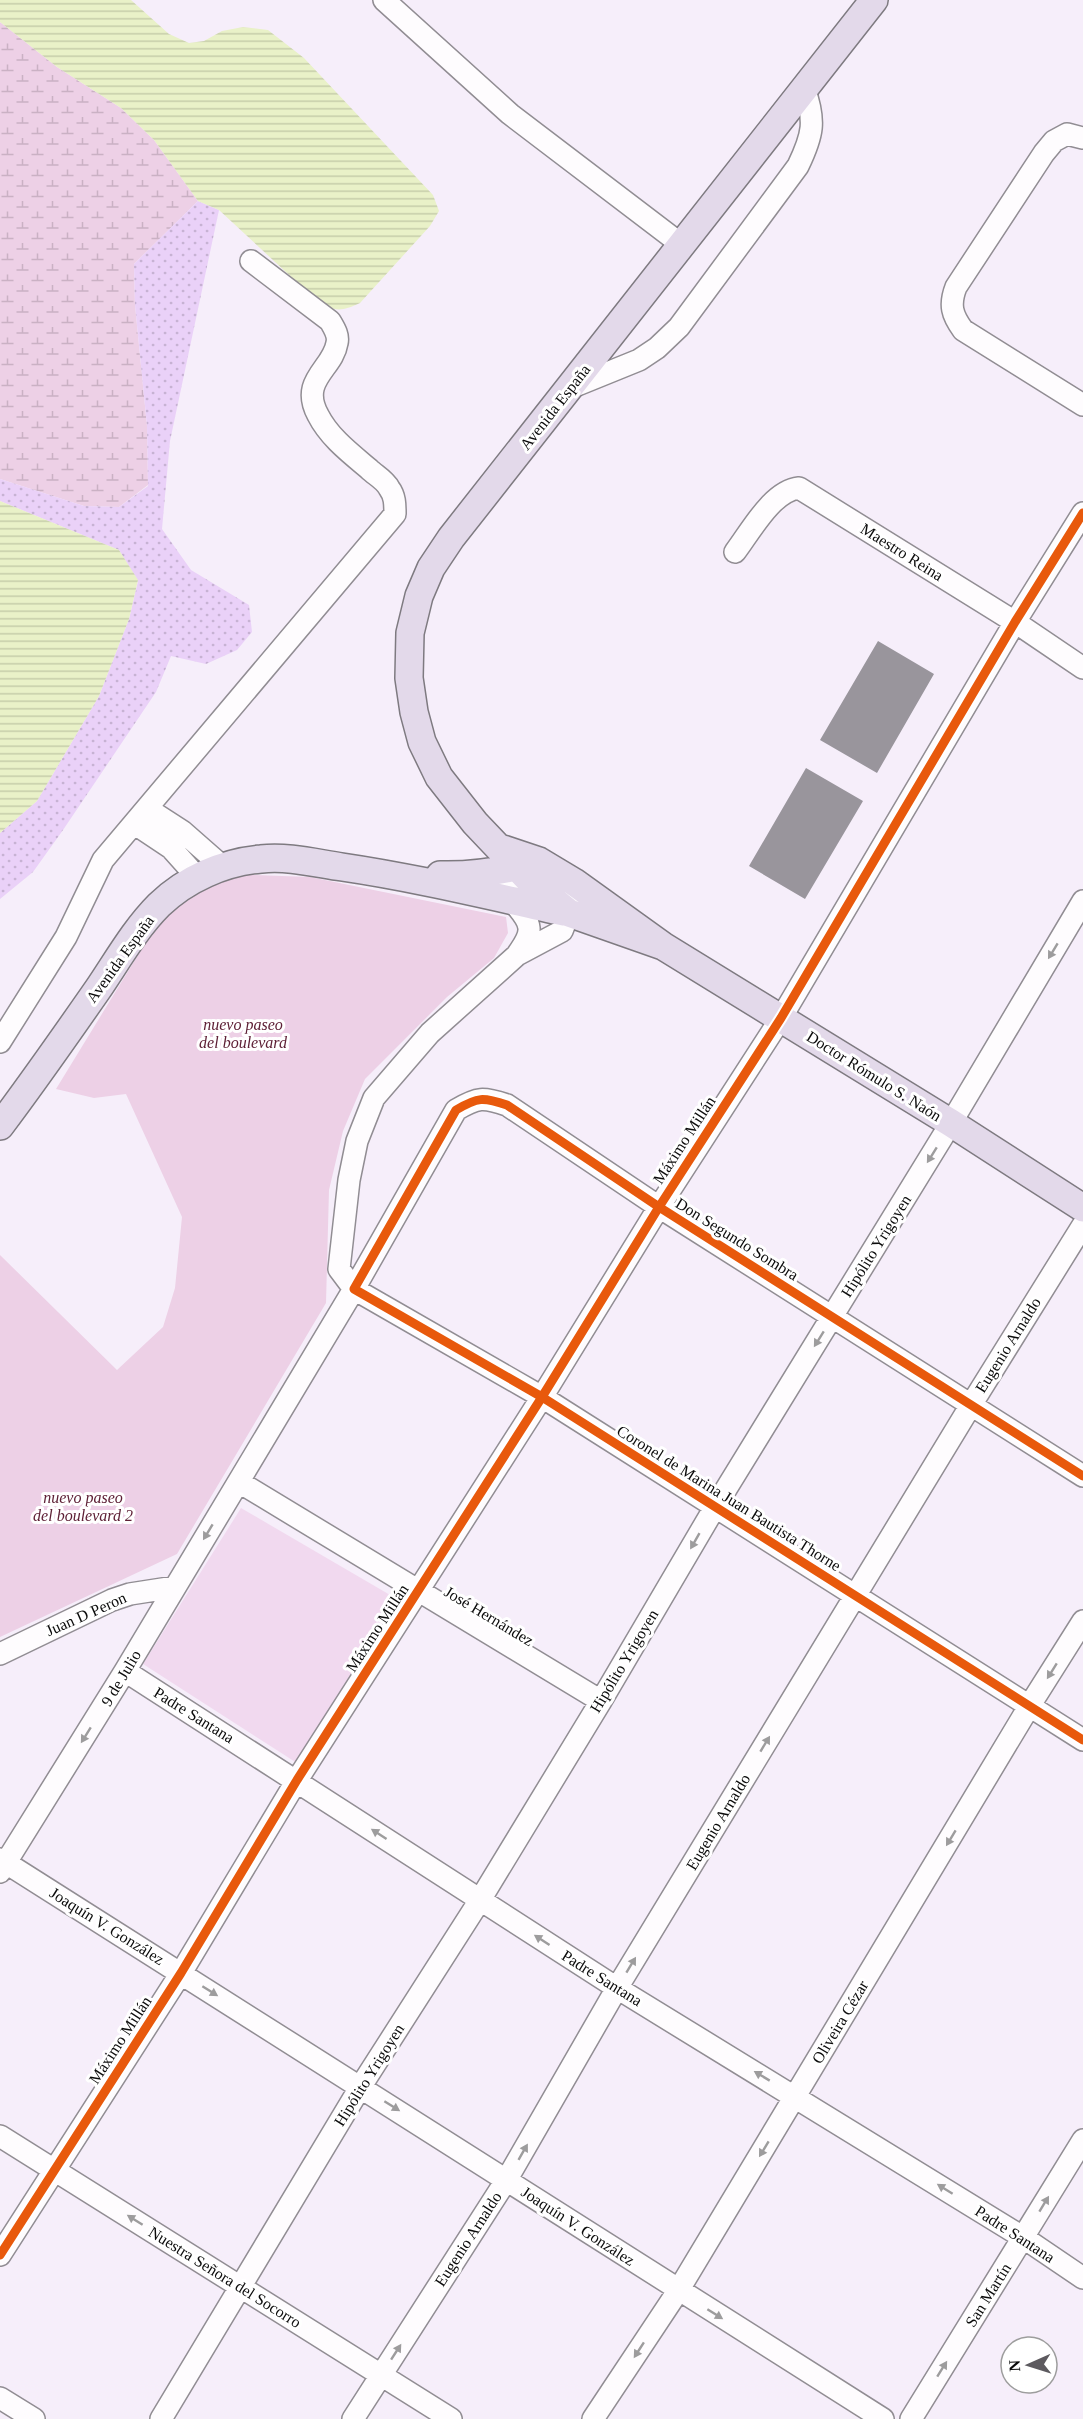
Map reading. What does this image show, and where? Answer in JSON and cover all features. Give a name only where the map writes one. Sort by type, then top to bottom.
[{"type":"main road","name":"Avenida España","points":[[393,874],[463,876],[507,860],[439,777],[422,742],[414,712],[410,678],[410,633],[419,596],[431,568],[451,538],[874,0]]},
{"type":"main road","name":"Avenida España","points":[[0,1126],[43,1069],[143,923],[173,893],[197,877],[223,867],[263,858],[294,859],[393,874],[569,913]]},
{"type":"main road","name":"Doctor Rómulo S. Naón","points":[[507,860],[574,882],[663,946],[1083,1208]]},
{"type":"main road","name":"Doctor Rómulo S. Naón","points":[[507,860],[569,913],[663,946]]},
{"type":"street","points":[[384,0],[510,114],[682,245]]},
{"type":"street","points":[[570,387],[639,360],[657,348],[679,327],[798,166],[809,144],[813,126],[812,108],[804,88]]},
{"type":"street","points":[[1083,138],[1067,134],[1054,141],[1044,153],[956,287],[951,300],[953,316],[963,330],[1083,405]]},
{"type":"street","points":[[0,1042],[66,937],[103,860],[395,514],[395,500],[389,486],[343,447],[326,428],[312,403],[316,382],[337,343],[336,332],[330,321],[251,261]]},
{"type":"street","name":"Maestro Reina","points":[[735,552],[776,498],[788,489],[799,488],[1015,622],[1083,668]]},
{"type":"street","name":"Máximo Millán","points":[[0,2255],[181,1973],[297,1780],[781,1018],[1015,622],[1083,513]]},
{"type":"street","points":[[141,816],[182,831],[223,867]]},
{"type":"street","points":[[141,816],[197,877]]},
{"type":"street","points":[[507,860],[512,900],[525,917],[529,929],[527,939],[517,955]]},
{"type":"street","points":[[354,1289],[339,1269],[349,1180],[357,1141],[374,1098],[430,1033],[517,955],[562,931],[569,913],[574,882]]},
{"type":"street","name":"Hipólito Yrigoyen","points":[[161,2419],[242,2288],[361,2086],[480,1900],[601,1701],[715,1507],[951,1124],[1083,901]]},
{"type":"street","name":"Don Segundo Sombra","points":[[239,1482],[354,1289],[456,1110],[474,1098],[490,1099],[507,1105],[659,1207],[1083,1476]]},
{"type":"street","name":"Eugenio Arnaldo","points":[[354,2419],[507,2179],[617,1988],[1083,1225]]},
{"type":"street","name":"Coronel de Marina Juan Bautista Thorne","points":[[354,1289],[542,1397],[1083,1740]]},
{"type":"street","name":"9 de Julio","points":[[2,1865],[125,1671],[239,1482]]},
{"type":"street","name":"José Hernández","points":[[239,1482],[601,1701]]},
{"type":"street","name":"Juan D Peron","points":[[0,1654],[112,1600],[130,1594],[175,1587]]},
{"type":"street","name":"Oliveira Cézar","points":[[593,2419],[678,2291],[1030,1705],[1083,1621]]},
{"type":"street","name":"Padre Santana","points":[[125,1671],[617,1988],[1024,2238],[1083,2278]]},
{"type":"street","name":"Joaquín V. González","points":[[2,1865],[181,1973],[361,2086],[678,2291],[883,2419]]},
{"type":"street","name":"Nuestra Señora del Socorro","points":[[0,2136],[451,2419]]},
{"type":"street","name":"San Martín","points":[[910,2419],[1083,2140]]},
{"type":"street","points":[[0,2398],[34,2419]]},
{"type":"green space","points":[[0,22],[57,67],[121,108],[154,140],[198,201],[134,264],[135,305],[147,426],[148,485],[119,507],[84,506],[0,479]]},
{"type":"green space","name":"nuevo paseo del boulevard","points":[[227,874],[310,877],[506,917],[508,933],[494,958],[447,997],[365,1079],[343,1131],[329,1190],[326,1303],[177,1554],[0,1637],[0,1255],[117,1370],[163,1327],[175,1288],[182,1217],[126,1094],[94,1098],[56,1089],[160,919]]},
{"type":"sand","points":[[198,201],[219,210],[170,441],[162,529],[191,570],[249,605],[252,632],[237,650],[206,664],[171,656],[156,692],[63,830],[33,872],[0,899],[0,833],[37,801],[99,696],[129,619],[138,581],[119,550],[0,501],[0,479],[84,506],[119,507],[148,486],[147,426],[135,305],[134,264]]},
{"type":"shaded area","points":[[0,0],[131,0],[169,34],[189,43],[204,41],[222,31],[243,27],[268,30],[304,58],[433,195],[439,211],[430,226],[360,303],[341,309],[327,306],[315,299],[219,210],[198,201],[154,140],[121,108],[57,67],[0,22]]},
{"type":"shaded area","points":[[0,501],[119,550],[138,580],[129,619],[99,696],[37,801],[0,833]]},
{"type":"shaded area","points":[[241,1508],[397,1599],[300,1765],[143,1664]]},
{"type":"building","points":[[878,641],[934,674],[877,773],[820,740]]},
{"type":"building","points":[[806,768],[863,801],[805,899],[749,866]]},
{"type":"cycle path","points":[[0,2255],[181,1973],[297,1780],[781,1018],[1015,622],[1083,513]]},
{"type":"cycle path","points":[[1083,1476],[659,1207],[507,1105],[492,1101],[475,1101],[456,1110],[354,1289],[542,1397],[1083,1740]]},
{"type":"park label","name":"nuevo paseo del boulevard 2","points":[[83,1506]]}]
